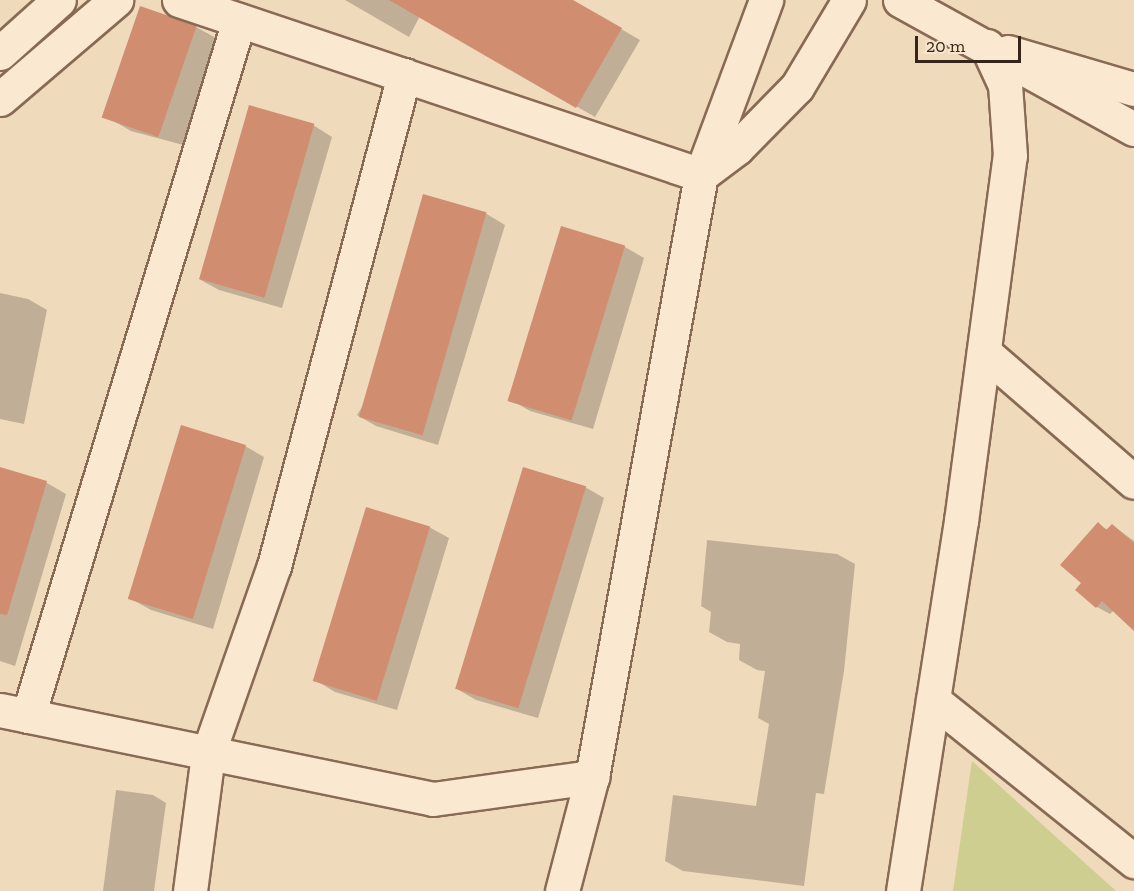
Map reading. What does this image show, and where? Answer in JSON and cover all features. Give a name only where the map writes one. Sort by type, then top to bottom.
[{"type":"street","points":[[0,53],[60,0]]},
{"type":"street","points":[[0,99],[116,0]]},
{"type":"street","points":[[179,0],[701,175]]},
{"type":"street","points":[[562,891],[592,777],[701,175],[766,0]]},
{"type":"street","points":[[701,175],[737,148],[797,87],[849,0]]},
{"type":"street","points":[[900,0],[1134,129]]},
{"type":"street","points":[[239,20],[14,713],[433,800],[592,777]]},
{"type":"street","points":[[987,46],[1134,89]]},
{"type":"street","points":[[903,891],[933,700],[1011,156],[1005,85],[987,46]]},
{"type":"street","points":[[190,891],[208,754],[274,566],[404,75]]},
{"type":"street","points":[[984,352],[1134,482]]},
{"type":"street","points":[[933,700],[1134,861]]},
{"type":"green space","points":[[972,761],[1116,891],[953,891]]},
{"type":"building","points":[[389,0],[573,0],[622,28],[576,108]]},
{"type":"building","points":[[140,6],[197,26],[158,137],[102,118]]},
{"type":"building","points":[[249,105],[314,124],[264,298],[199,279]]},
{"type":"building","points":[[423,194],[486,212],[422,435],[359,417]]},
{"type":"building","points":[[561,226],[625,246],[572,421],[507,401]]},
{"type":"building","points":[[181,425],[246,445],[193,619],[128,599]]},
{"type":"building","points":[[0,467],[47,481],[7,615],[0,614]]},
{"type":"building","points":[[523,467],[586,486],[518,708],[455,689]]},
{"type":"building","points":[[366,507],[430,527],[377,701],[313,681]]},
{"type":"building","points":[[1098,522],[1106,530],[1112,524],[1134,543],[1134,631],[1102,601],[1096,608],[1075,590],[1081,583],[1060,565]]}]
